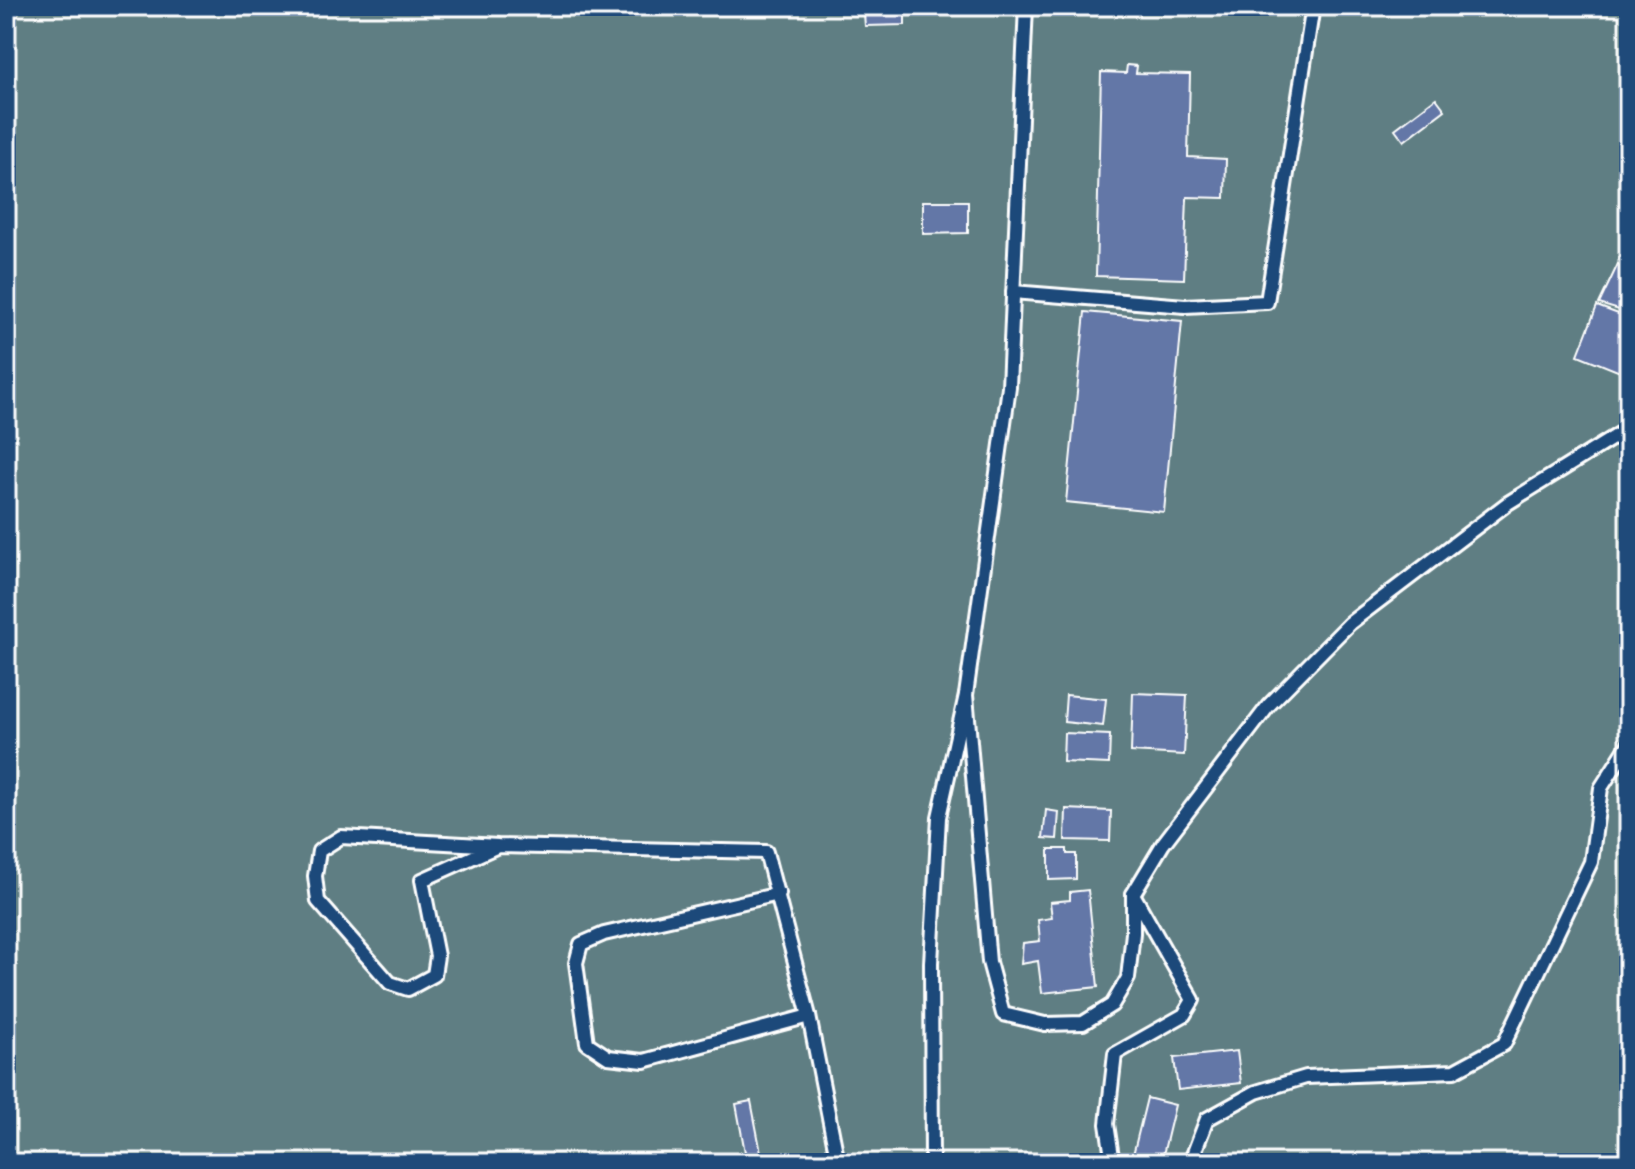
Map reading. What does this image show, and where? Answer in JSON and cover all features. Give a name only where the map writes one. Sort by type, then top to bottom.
[{"type":"lane","points":[[932,1163],[931,963],[939,817],[966,695],[1009,387],[1026,6]]},
{"type":"lane","points":[[1013,292],[1185,306],[1267,302],[1313,6]]},
{"type":"lane","points":[[966,695],[989,962],[1003,1014],[1045,1024],[1083,1023],[1112,1005],[1128,978],[1133,894],[1163,844],[1269,705],[1350,623],[1508,503],[1629,428]]},
{"type":"lane","points":[[1190,1163],[1207,1119],[1256,1092],[1306,1077],[1454,1071],[1504,1044],[1591,862],[1601,788],[1629,744]]},
{"type":"lane","points":[[498,846],[422,880],[437,956],[434,975],[408,989],[390,983],[318,901],[315,876],[319,851],[341,837],[498,846],[766,852],[809,1016],[838,1163]]},
{"type":"lane","points":[[779,894],[604,934],[581,944],[576,963],[587,1043],[608,1057],[644,1061],[809,1016]]},
{"type":"lane","points":[[1113,1163],[1107,1124],[1115,1054],[1184,1015],[1193,1000],[1133,894]]},
{"type":"green space","points":[[6,6],[1629,6],[1629,1163],[6,1163]]},
{"type":"building","points":[[905,13],[905,25],[865,26],[864,14]]},
{"type":"building","points":[[1127,65],[1137,66],[1136,73],[1190,74],[1188,157],[1226,159],[1225,198],[1187,197],[1184,279],[1096,276],[1101,72],[1126,73]]},
{"type":"building","points":[[1436,98],[1445,110],[1404,141],[1395,129]]},
{"type":"building","points":[[923,201],[968,201],[968,233],[923,234]]},
{"type":"building","points":[[1618,264],[1629,267],[1629,313],[1599,304]]},
{"type":"building","points":[[1597,306],[1629,318],[1629,364],[1625,374],[1578,355]]},
{"type":"building","points":[[1085,312],[1182,321],[1164,512],[1066,502]]},
{"type":"building","points":[[1133,693],[1187,695],[1184,755],[1131,752]]},
{"type":"building","points":[[1066,695],[1106,699],[1103,726],[1064,722]]},
{"type":"building","points":[[1064,733],[1110,735],[1109,764],[1063,762]]},
{"type":"building","points":[[1066,809],[1111,811],[1110,841],[1065,840]]},
{"type":"building","points":[[1046,810],[1059,812],[1057,839],[1043,838]]},
{"type":"building","points":[[1049,849],[1067,849],[1067,854],[1076,854],[1076,879],[1049,880]]},
{"type":"building","points":[[1088,890],[1098,987],[1042,993],[1038,961],[1021,964],[1023,943],[1040,941],[1038,920],[1052,918],[1050,902],[1070,900],[1070,892]]},
{"type":"building","points":[[1237,1051],[1241,1083],[1178,1090],[1174,1058]]},
{"type":"building","points":[[1147,1098],[1175,1105],[1161,1163],[1131,1163]]},
{"type":"building","points":[[751,1101],[763,1163],[747,1163],[736,1104]]},
{"type":"building","points":[[874,1157],[893,1159],[892,1163],[874,1163]]}]
